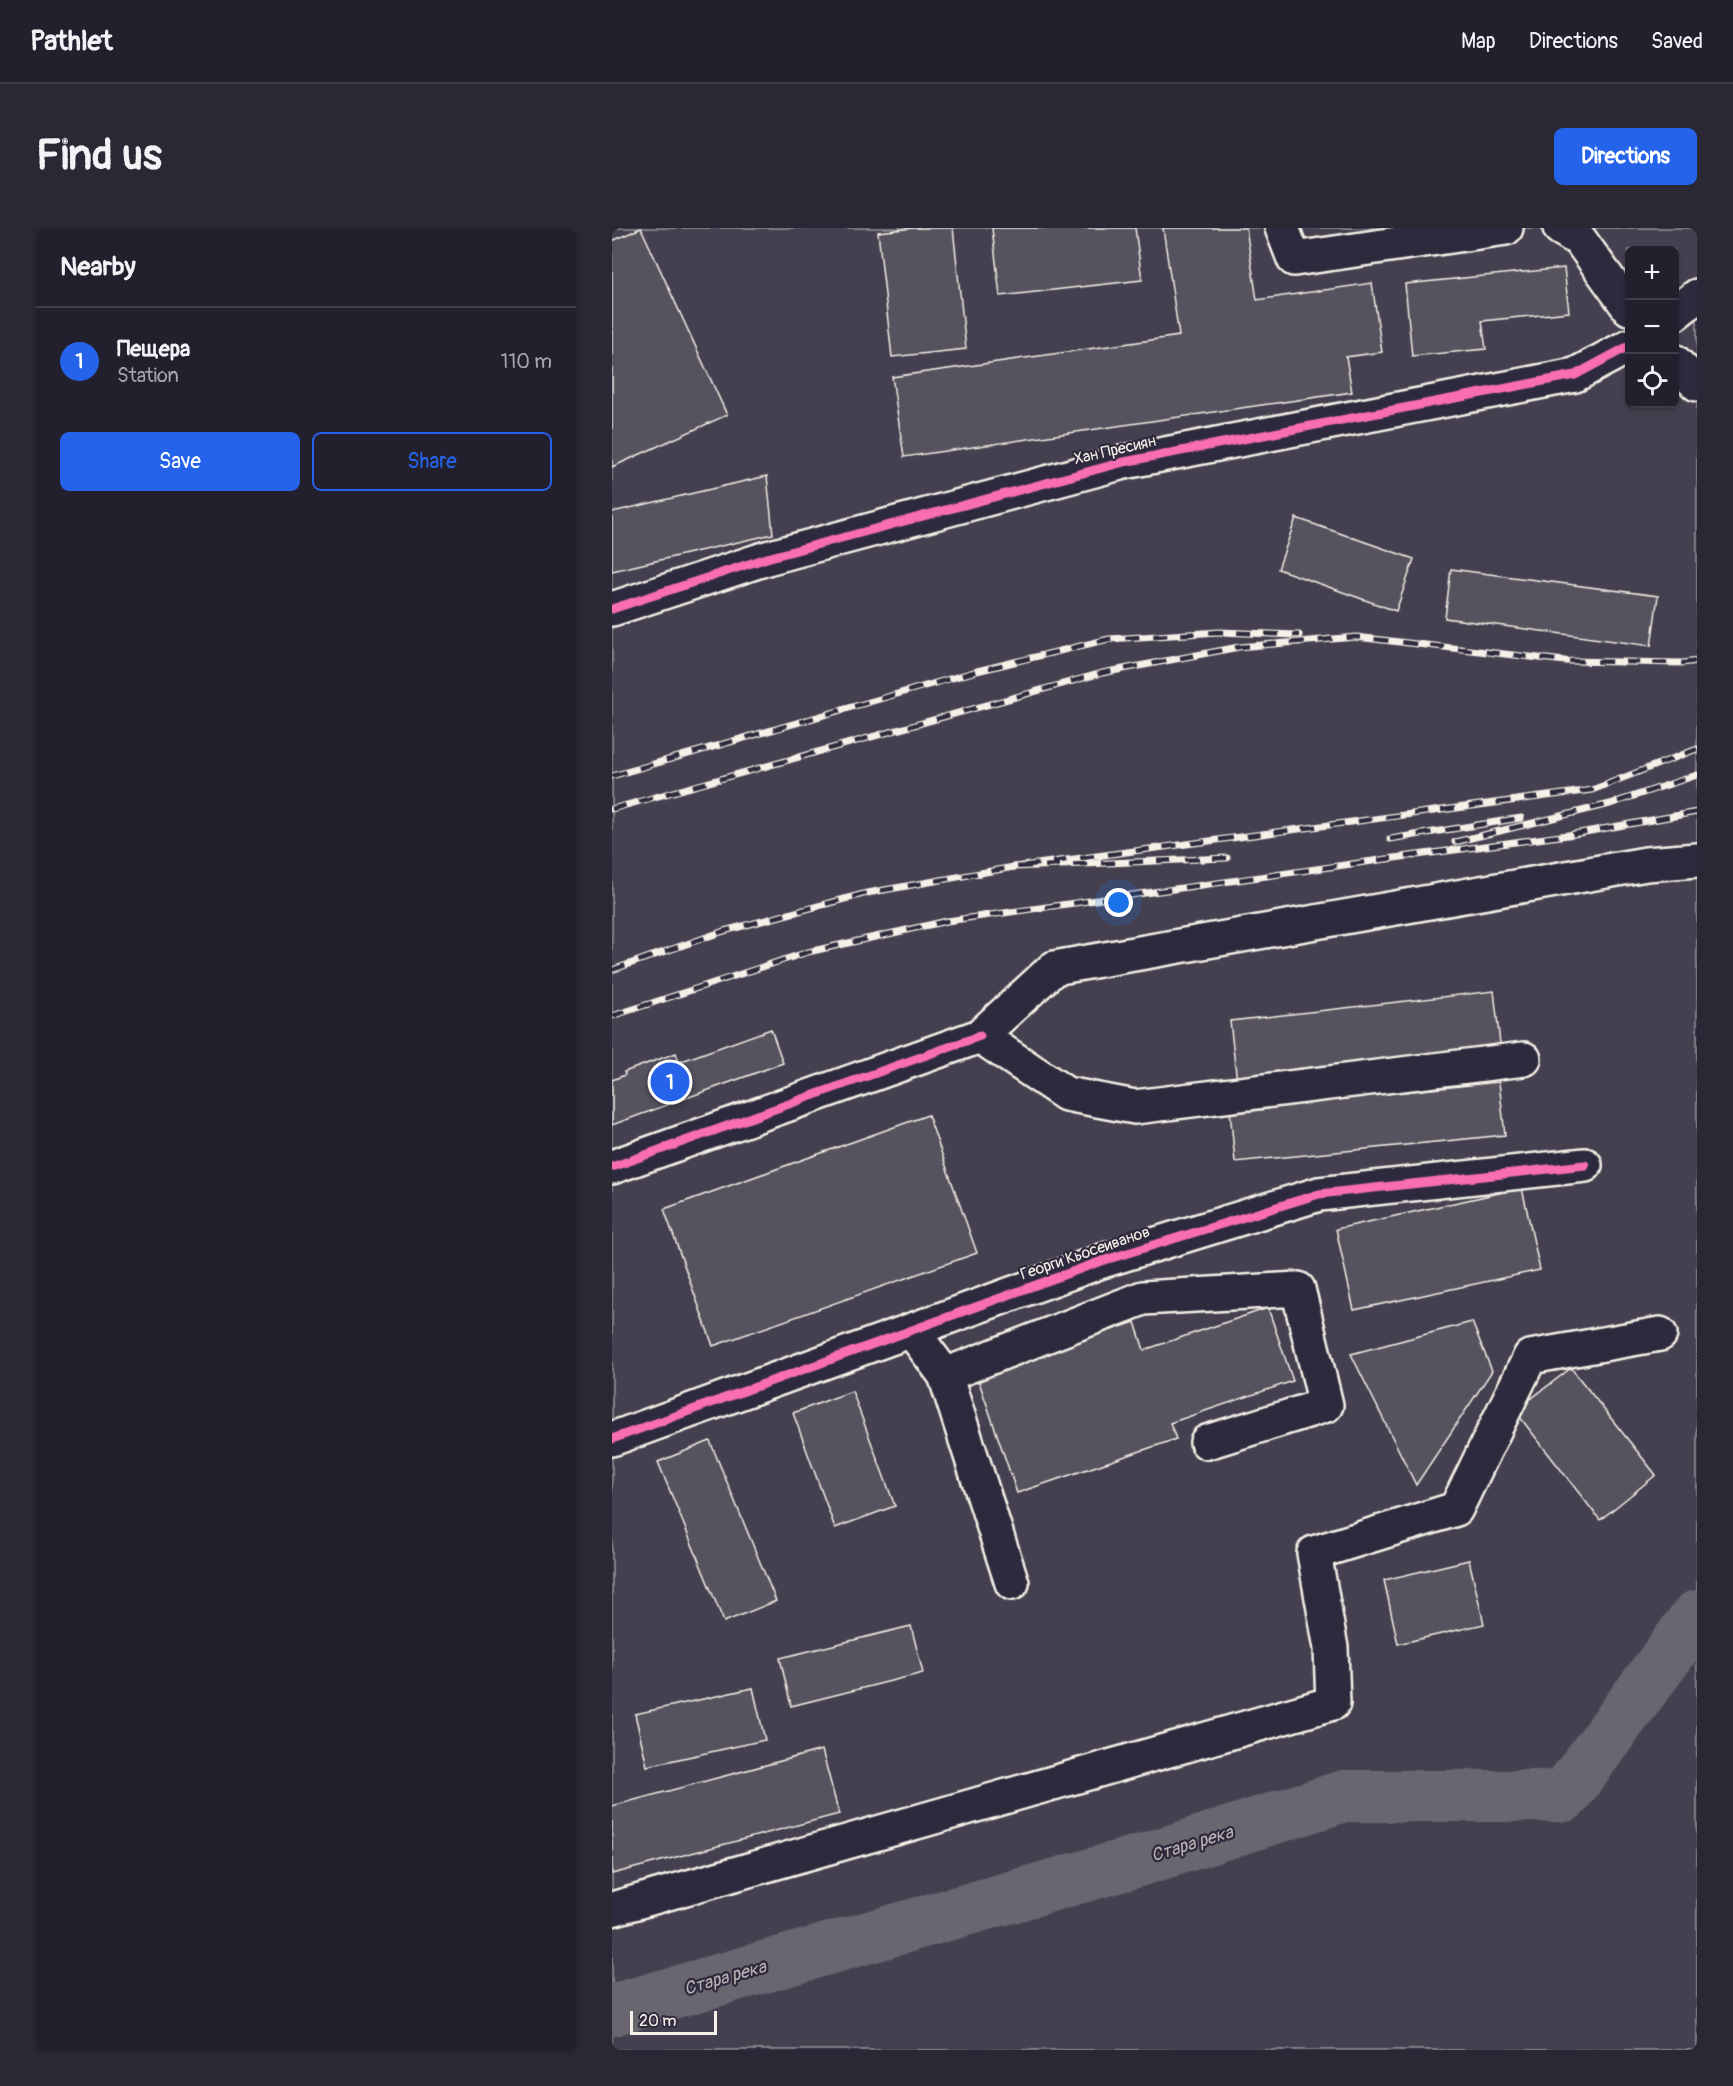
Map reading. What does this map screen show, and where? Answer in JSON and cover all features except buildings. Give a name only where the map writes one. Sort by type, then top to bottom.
[{"type":"street","points":[[1281,228],[1294,259],[1506,228]]},
{"type":"street","points":[[1560,228],[1580,240],[1625,302]]},
{"type":"street","points":[[1679,310],[1697,296]]},
{"type":"street","name":"Хан Пресиян","points":[[612,609],[767,558],[1124,462],[1575,375],[1625,348]]},
{"type":"street","points":[[1679,366],[1697,384]]},
{"type":"street","points":[[612,1167],[980,1036],[1054,968],[1646,864],[1697,860]]},
{"type":"street","points":[[980,1036],[1066,1094],[1135,1107],[1524,1059]]},
{"type":"street","name":"Георги Кьосеиванов","points":[[612,1439],[1102,1261],[1318,1194],[1585,1165]]},
{"type":"street","points":[[945,1375],[1143,1298],[1298,1289],[1326,1405],[1208,1442]]},
{"type":"street","points":[[912,1331],[945,1375],[1012,1583]]},
{"type":"street","points":[[612,1909],[1333,1703],[1331,1648],[1314,1553],[1456,1509],[1530,1357],[1660,1334]]},
{"type":"shaded area","points":[[612,228],[1697,228],[1697,2050],[612,2050]]},
{"type":"waterway","name":"Стара река","points":[[612,2010],[1145,1859],[1344,1796],[1564,1796],[1697,1616]]},
{"type":"railway","points":[[612,776],[977,671],[1109,639],[1219,632],[1299,635]]},
{"type":"railway","points":[[612,809],[1102,673],[1239,647],[1356,637],[1565,661],[1683,663],[1697,661]]},
{"type":"railway","points":[[1227,858],[1014,867],[1592,790],[1697,749]]},
{"type":"railway","points":[[1455,842],[1610,804],[1697,775]]},
{"type":"railway","points":[[612,1016],[808,952],[947,921],[1568,835],[1697,812]]},
{"type":"railway","points":[[1390,839],[1521,818]]},
{"type":"railway","points":[[612,970],[724,931],[867,893],[1014,867]]},
{"type":"cycle path","points":[[612,609],[767,558],[1124,462],[1575,375],[1625,348]]},
{"type":"cycle path","points":[[612,1167],[980,1036]]},
{"type":"cycle path","points":[[612,1439],[1102,1261],[1319,1194],[1585,1165]]},
{"type":"place","name":"Пещера","points":[[670,1082]]}]
